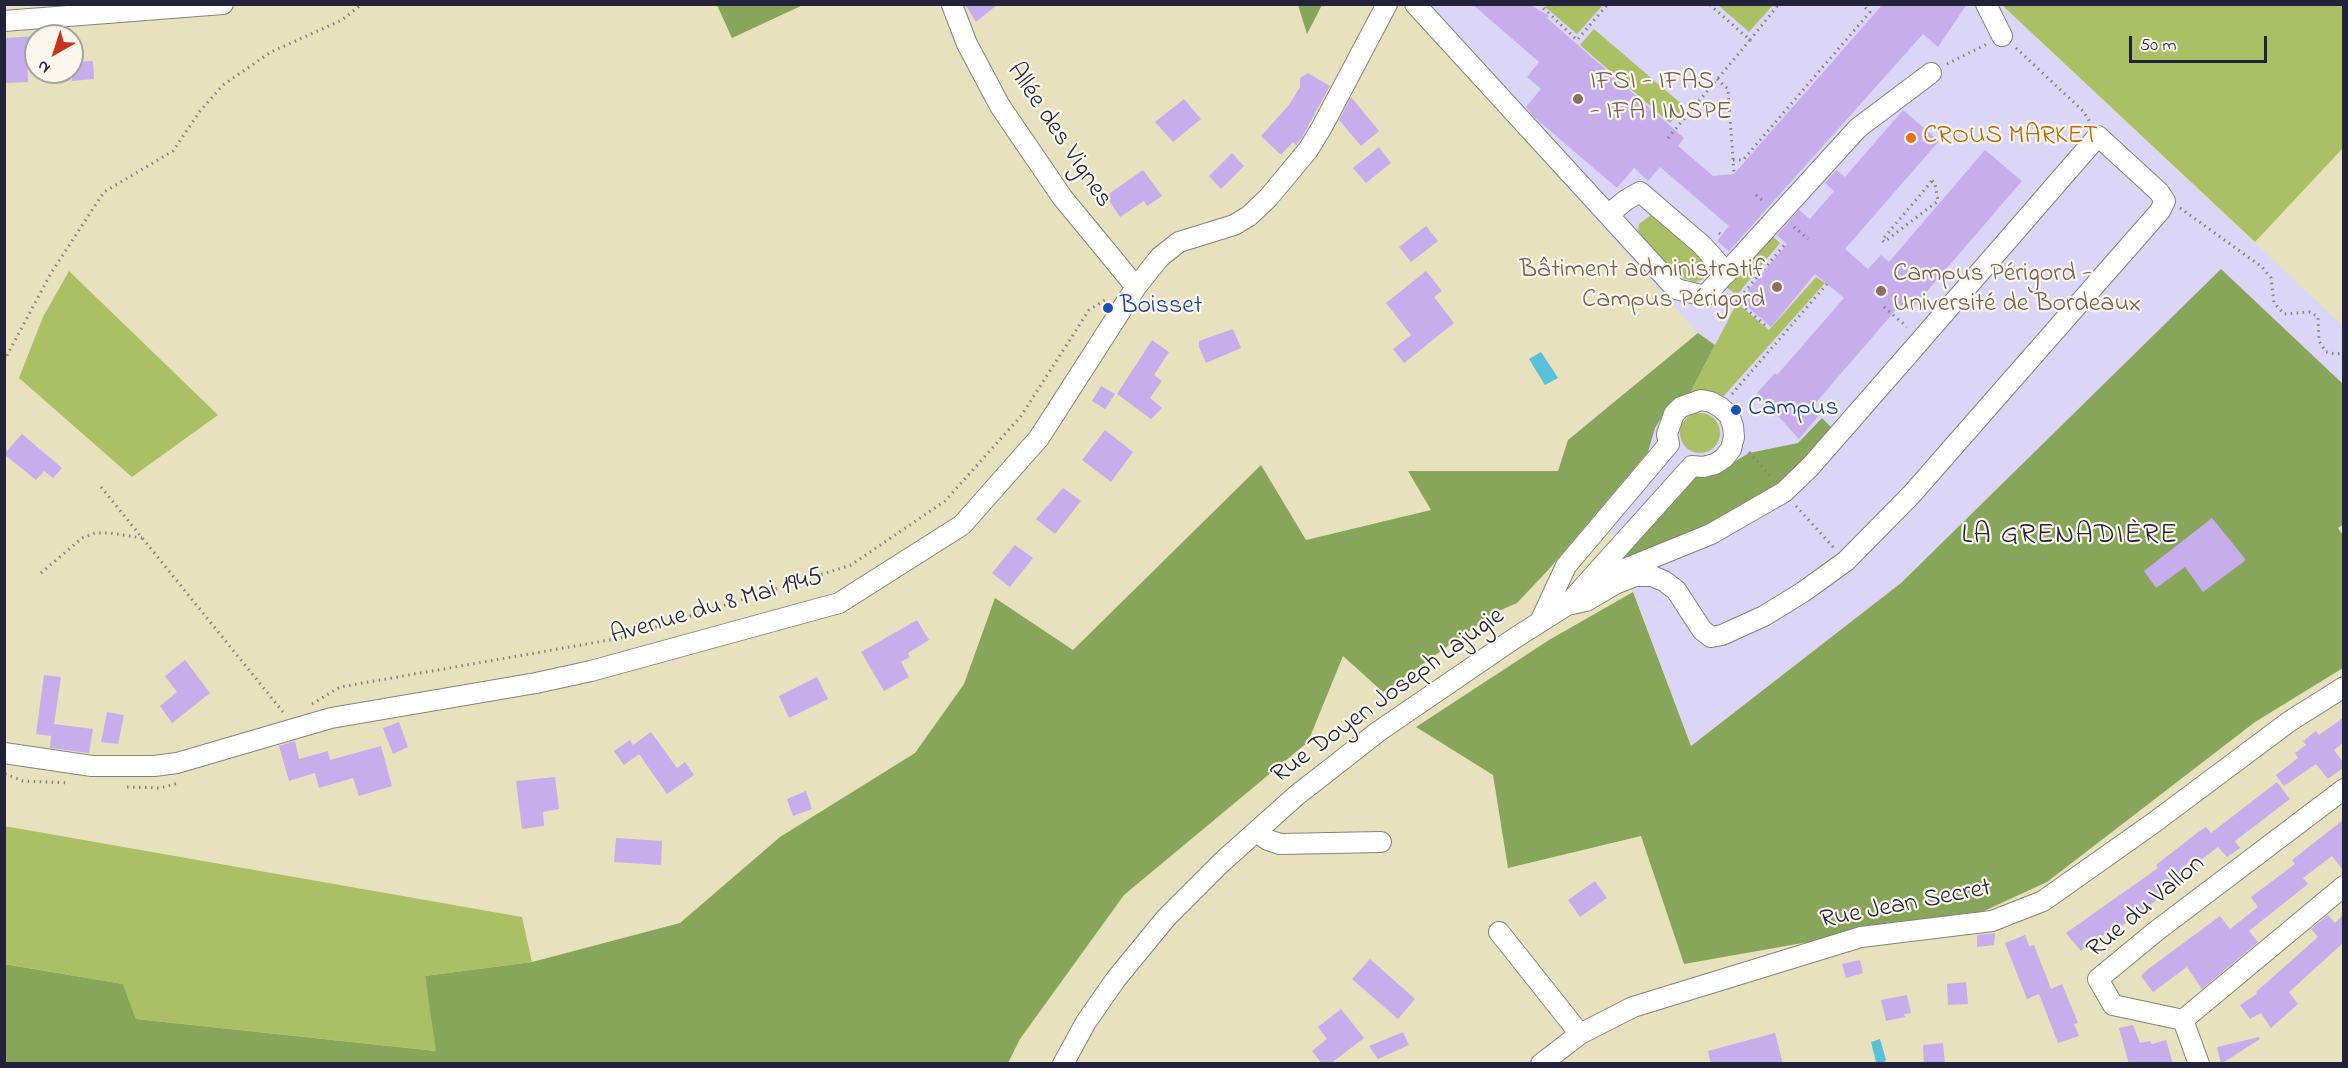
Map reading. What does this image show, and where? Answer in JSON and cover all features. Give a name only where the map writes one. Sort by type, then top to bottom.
[{"type":"street","points":[[4,21],[223,4]]},
{"type":"street","name":"Avenue du 8 Mai 1945","points":[[4,753],[92,766],[154,766],[177,763],[331,718],[547,681],[839,603],[962,525],[1039,438],[1136,287],[1160,257],[1179,242],[1234,225],[1249,216],[1268,198],[1308,150],[1387,4]]},
{"type":"street","points":[[1415,4],[1676,289],[1705,296],[1858,128],[1931,72]]},
{"type":"street","points":[[1986,4],[2002,36]]},
{"type":"street","name":"Allée des Vignes","points":[[952,5],[967,44],[1000,106],[1062,197],[1136,287]]},
{"type":"street","points":[[2098,136],[2159,192],[2165,201],[2160,211],[1926,479],[1877,532],[1846,561],[1803,592],[1764,616],[1722,636],[1711,636],[1702,630],[1676,590],[1652,576],[1635,576],[1615,584],[1586,601],[1567,605],[1610,575],[1711,534],[1784,492],[1810,467],[2098,136]]},
{"type":"street","points":[[1612,219],[1615,209],[1640,192],[1702,245],[1726,273]]},
{"type":"street","name":"Rue Doyen Joseph Lajugie","points":[[1063,1064],[1086,1022],[1116,979],[1166,918],[1222,862],[1297,795],[1378,731],[1567,605],[1692,466],[1703,467],[1724,458],[1731,448],[1734,437],[1733,426],[1728,415],[1720,407],[1711,402],[1690,402],[1674,414],[1667,434],[1669,444],[1566,566],[1539,622]]},
{"type":"street","name":"Rue Jean Secret","points":[[1541,1064],[1580,1034],[1633,1007],[1861,937],[1992,921],[2043,901],[2152,824],[2290,721],[2343,687]]},
{"type":"street","name":"Rue du Vallon","points":[[2183,1020],[2112,1005],[2098,979],[2155,932],[2343,789]]},
{"type":"street","points":[[1256,832],[1280,844],[1381,842]]},
{"type":"street","points":[[2199,1064],[2183,1020],[2343,886]]},
{"type":"street","points":[[1499,932],[1580,1034]]},
{"type":"path","points":[[4,361],[51,273],[104,192],[173,150],[200,111],[223,85],[271,52],[342,20],[362,4]]},
{"type":"path","points":[[1538,5],[1577,40],[1608,4]]},
{"type":"path","points":[[1709,4],[1750,40]]},
{"type":"path","points":[[1668,138],[1779,4]]},
{"type":"path","points":[[1733,160],[1743,160],[1870,12],[1861,4]]},
{"type":"path","points":[[1931,72],[2002,36],[2083,111],[2098,136]]},
{"type":"path","points":[[1717,79],[1728,89],[1734,174]]},
{"type":"path","points":[[1932,181],[1935,183],[1938,201],[1886,239],[1884,242],[1882,240],[1932,181]]},
{"type":"path","points":[[2188,212],[2262,267],[2271,279],[2274,303],[2284,314],[2310,312],[2318,317],[2319,341],[2326,352],[2343,353]]},
{"type":"path","points":[[1791,225],[1808,239]]},
{"type":"path","points":[[1765,325],[1737,301],[1786,243]]},
{"type":"path","points":[[1720,407],[1827,284]]},
{"type":"path","points":[[101,487],[296,728],[313,702],[340,687],[621,638],[850,565],[945,501],[1022,416],[1089,310],[1112,296]]},
{"type":"path","points":[[1884,307],[1906,326]]},
{"type":"path","points":[[1749,453],[1846,561]]},
{"type":"path","points":[[41,573],[82,538],[95,533],[143,538]]},
{"type":"shaded area","points":[[1406,4],[2002,5],[2343,326],[2343,384],[2221,270],[1901,583],[1691,746],[1594,486],[1568,440],[1698,333],[1405,7]]},
{"type":"green space","points":[[1546,4],[1603,5],[1577,34],[1545,7]]},
{"type":"green space","points":[[717,5],[803,5],[732,38]]},
{"type":"green space","points":[[1298,5],[1322,5],[1307,34]]},
{"type":"green space","points":[[1718,5],[1773,5],[1749,32]]},
{"type":"green space","points":[[2002,5],[2343,5],[2343,148],[2255,242]]},
{"type":"green space","points":[[1594,29],[1685,107],[1670,123],[1580,45]]},
{"type":"green space","points":[[1651,215],[1658,218],[1702,258],[1707,265],[1704,279],[1695,282],[1677,276],[1638,235],[1639,224]]},
{"type":"green space","points":[[1771,235],[1780,243],[1737,295],[1726,287]]},
{"type":"green space","points":[[2221,269],[2343,384],[2344,524],[2338,528],[2344,537],[2343,668],[2255,722],[2047,882],[1984,911],[1684,964],[1641,836],[1508,868],[1493,775],[1416,727],[1549,640],[1633,592],[1691,746],[1901,583]]},
{"type":"green space","points":[[69,271],[218,415],[132,477],[19,378],[43,317]]},
{"type":"green space","points":[[1816,277],[1825,283],[1721,399],[1702,392],[1690,393],[1737,303],[1769,330]]},
{"type":"green space","points":[[1698,333],[1715,345],[1690,393],[1667,408],[1655,428],[1648,452],[1550,568],[1517,603],[1496,612],[1383,692],[1343,656],[1308,742],[1124,895],[1020,1039],[1008,1063],[5,1063],[4,964],[123,984],[136,1019],[436,1051],[425,976],[532,962],[680,923],[780,837],[915,753],[964,684],[995,598],[1073,650],[1261,465],[1306,540],[1431,510],[1408,471],[1558,471],[1568,440]]},
{"type":"green space","points":[[1700,413],[1714,419],[1720,433],[1714,447],[1700,453],[1686,447],[1680,433],[1686,419]]},
{"type":"green space","points":[[1822,418],[1832,428],[1778,485],[1709,531],[1614,565],[1696,477],[1719,471],[1749,453],[1798,443]]},
{"type":"green space","points":[[4,826],[522,917],[532,962],[425,976],[437,1051],[136,1019],[123,984],[5,964]]},
{"type":"water","points":[[1541,352],[1558,378],[1545,385],[1529,359]]},
{"type":"water","points":[[1880,1039],[1886,1060],[1883,1063],[1876,1062],[1871,1042]]},
{"type":"building","points":[[965,4],[998,4],[976,22]]},
{"type":"building","points":[[1472,4],[1529,4],[1549,16],[1547,18],[1684,138],[1678,146],[1713,176],[1734,174],[1883,4],[1967,4],[1938,47],[1923,34],[1729,251],[1717,241],[1729,226],[1660,167],[1648,181],[1634,168],[1617,188],[1534,117],[1526,107],[1541,89],[1527,77],[1539,62]]},
{"type":"building","points":[[24,37],[24,82],[4,83],[4,38]]},
{"type":"building","points":[[84,61],[93,61],[94,79],[84,80]]},
{"type":"building","points":[[1308,73],[1330,86],[1301,139],[1296,145],[1293,142],[1281,155],[1261,136],[1289,105],[1300,87],[1300,78]]},
{"type":"building","points":[[1351,97],[1379,131],[1361,146],[1339,120]]},
{"type":"building","points":[[1184,99],[1201,119],[1173,142],[1155,122]]},
{"type":"building","name":"Campus Périgord - Université de Bordeaux","points":[[1903,110],[1939,141],[1845,249],[1868,269],[1881,255],[1889,262],[1985,150],[2022,181],[1909,312],[1900,305],[1813,406],[1821,413],[1799,439],[1757,393],[1775,373],[1777,375],[1844,298],[1815,274],[1771,327],[1740,300],[1787,244],[1777,235],[1799,210],[1810,219],[1834,191],[1825,183],[1836,170],[1845,177]]},
{"type":"building","points":[[1379,147],[1391,163],[1366,183],[1353,168]]},
{"type":"building","points":[[1232,153],[1244,166],[1221,189],[1209,176]]},
{"type":"building","points":[[1143,170],[1162,196],[1147,206],[1144,201],[1120,217],[1106,196]]},
{"type":"building","points":[[1426,226],[1438,241],[1411,262],[1399,247]]},
{"type":"building","points":[[1426,271],[1442,291],[1434,297],[1454,323],[1404,363],[1393,349],[1411,335],[1386,303]]},
{"type":"building","points":[[1233,329],[1241,348],[1206,363],[1199,347],[1199,341]]},
{"type":"building","points":[[1152,340],[1169,352],[1154,375],[1162,381],[1150,398],[1162,408],[1151,419],[1117,394]]},
{"type":"building","points":[[1101,386],[1115,394],[1105,409],[1092,401]]},
{"type":"building","points":[[1105,430],[1133,452],[1111,482],[1082,460]]},
{"type":"building","points":[[22,434],[62,468],[53,478],[44,471],[36,480],[4,454]]},
{"type":"building","points":[[1063,488],[1081,501],[1055,534],[1036,519]]},
{"type":"building","points":[[2212,518],[2246,560],[2203,592],[2185,567],[2156,588],[2144,571]]},
{"type":"building","points":[[1015,545],[1033,558],[1010,587],[992,573]]},
{"type":"building","points":[[917,620],[929,640],[908,653],[910,657],[901,662],[909,677],[884,691],[861,652]]},
{"type":"building","points":[[185,660],[210,693],[172,723],[160,706],[177,692],[165,676]]},
{"type":"building","points":[[44,675],[61,677],[54,724],[93,729],[89,753],[50,748],[51,736],[36,734]]},
{"type":"building","points":[[817,677],[828,699],[789,718],[779,696]]},
{"type":"building","points":[[107,712],[124,715],[118,744],[101,742]]},
{"type":"building","points":[[2343,718],[2343,743],[2334,750],[2343,762],[2343,768],[2328,779],[2316,764],[2284,786],[2276,775],[2298,758],[2295,753],[2306,745],[2303,741],[2316,731],[2319,735]]},
{"type":"building","points":[[399,722],[408,747],[393,754],[383,728]]},
{"type":"building","points":[[651,732],[677,768],[685,762],[694,775],[667,794],[639,754],[624,765],[614,751],[630,740],[633,745]]},
{"type":"building","points":[[295,741],[299,759],[328,751],[330,760],[381,746],[392,786],[359,796],[353,778],[319,788],[315,773],[289,781],[279,746]]},
{"type":"building","points":[[555,777],[559,809],[543,812],[544,826],[522,829],[516,781]]},
{"type":"building","points":[[2277,782],[2290,799],[2235,841],[2240,848],[2227,857],[2218,847],[2162,890],[2165,894],[2119,928],[2116,926],[2081,951],[2066,933],[2158,868],[2156,865],[2197,833],[2206,827],[2211,833]]},
{"type":"building","points":[[806,791],[812,809],[793,816],[787,799]]},
{"type":"building","points":[[2343,820],[2343,870],[2332,856],[2303,878],[2308,884],[2249,931],[2258,942],[2202,989],[2187,967],[2153,992],[2141,976],[2147,970],[2220,916],[2230,929],[2258,907],[2251,897],[2295,864],[2292,860]]},
{"type":"building","points":[[616,838],[662,841],[661,865],[614,862]]},
{"type":"building","points":[[1595,881],[1607,898],[1580,917],[1568,900]]},
{"type":"building","points":[[2328,915],[2335,923],[2343,915],[2343,943],[2289,992],[2298,1004],[2271,1028],[2261,1013],[2250,1019],[2240,1005],[2257,994],[2256,992],[2318,937],[2311,929]]},
{"type":"building","points":[[1995,933],[1994,945],[1977,947],[1977,935]]},
{"type":"building","points":[[2025,935],[2029,946],[2034,945],[2051,989],[2062,984],[2078,1023],[2074,1024],[2079,1036],[2058,1043],[2039,994],[2027,999],[2005,943]]},
{"type":"building","points":[[1370,959],[1415,999],[1398,1019],[1352,979]]},
{"type":"building","points":[[1860,960],[1863,973],[1846,978],[1842,964]]},
{"type":"building","points":[[1966,982],[1968,1004],[1948,1005],[1947,984]]},
{"type":"building","points":[[1907,995],[1911,1013],[1904,1014],[1905,1017],[1886,1021],[1881,1000]]},
{"type":"building","points":[[1341,1009],[1364,1038],[1330,1064],[1322,1064],[1312,1051],[1327,1039],[1318,1027]]},
{"type":"building","points":[[2133,1025],[2140,1043],[2150,1041],[2152,1044],[2166,1040],[2173,1064],[2129,1064],[2119,1028]]},
{"type":"building","points":[[1403,1032],[1409,1045],[1378,1059],[1369,1046]]},
{"type":"building","points":[[1775,1033],[1783,1064],[1711,1064],[1708,1051]]},
{"type":"building","points":[[2259,1037],[2260,1039],[2221,1064],[2217,1047]]},
{"type":"building","points":[[1943,1043],[1945,1064],[1924,1064],[1923,1045]]},
{"type":"place","name":"IFSI - IFAS - IFA | INSPE","points":[[1578,99]]},
{"type":"place","name":"CROUS MARKET","points":[[1911,138]]},
{"type":"place","name":"Bâtiment administratif Campus Périgord","points":[[1777,287]]},
{"type":"place","name":"Campus Périgord - Université de Bordeaux","points":[[1881,291]]},
{"type":"place","name":"Boisset","points":[[1108,308]]},
{"type":"place","name":"Campus","points":[[1736,410]]},
{"type":"district","name":"LA GRENADIÈRE","points":[[2070,537]]}]
